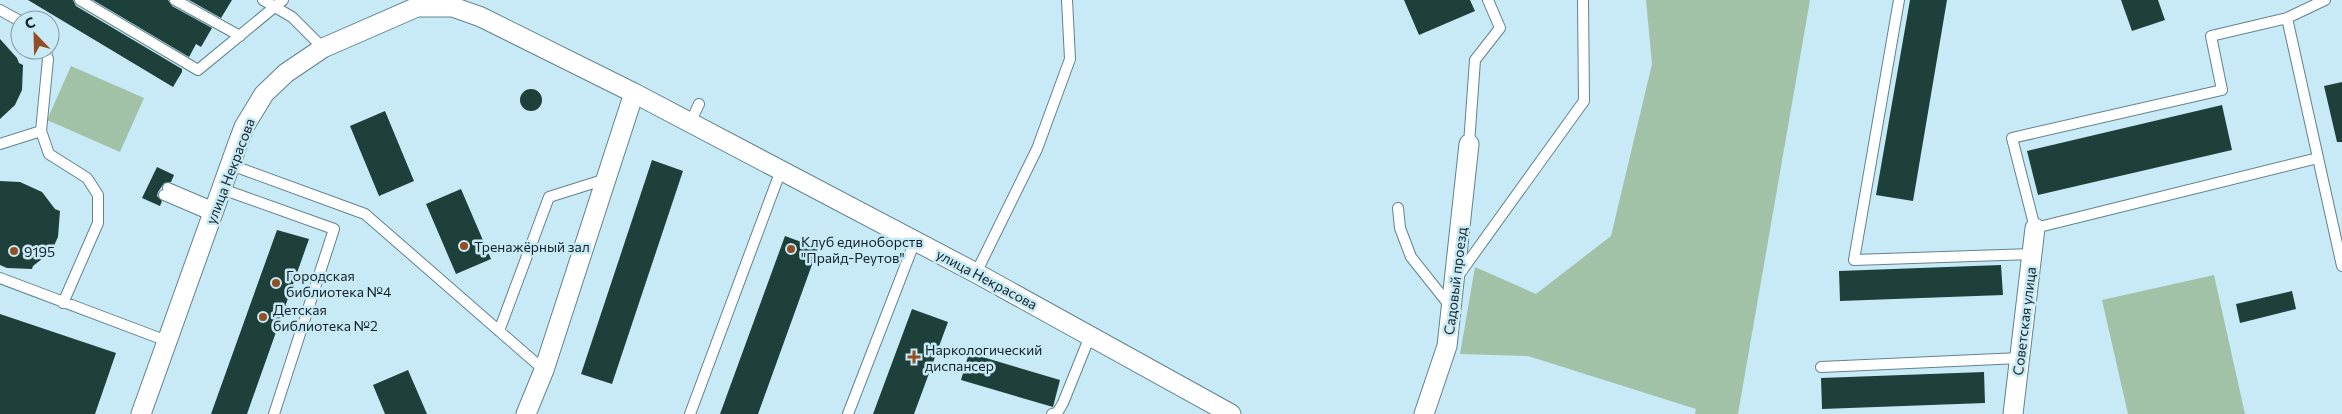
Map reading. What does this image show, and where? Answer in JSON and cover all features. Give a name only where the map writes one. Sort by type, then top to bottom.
[{"type":"street","name":"улица Некрасова","points":[[141,414],[244,127],[264,94],[286,73],[323,48],[417,3],[452,7],[481,17],[634,93],[976,273],[1231,414]]},
{"type":"street","points":[[526,414],[544,370],[634,93]]},
{"type":"street","name":"Садовый проезд","points":[[1424,414],[1447,346],[1453,310],[1469,144]]},
{"type":"street","name":"Советская улица","points":[[2013,414],[2035,228]]},
{"type":"lane","points":[[80,0],[198,70],[279,4]]},
{"type":"lane","points":[[175,0],[240,36]]},
{"type":"lane","points":[[263,0],[279,4],[323,48]]},
{"type":"lane","points":[[976,273],[1037,149],[1070,59],[1067,0]]},
{"type":"lane","points":[[1469,144],[1475,60],[1500,28],[1488,0]]},
{"type":"lane","points":[[1455,280],[1584,101],[1583,0]]},
{"type":"lane","points":[[1900,0],[1854,260],[2032,254]]},
{"type":"lane","points":[[2318,158],[2144,204],[2035,228],[2012,138],[2222,90],[2212,36],[2287,18],[2325,0]]},
{"type":"lane","points":[[2287,18],[2342,266]]},
{"type":"lane","points":[[48,60],[40,132],[50,154],[87,178],[98,195],[98,223],[64,303]]},
{"type":"lane","points":[[690,122],[699,104]]},
{"type":"lane","points":[[0,144],[40,132]]},
{"type":"lane","points":[[231,165],[366,214],[544,370]]},
{"type":"lane","points":[[690,414],[780,170]]},
{"type":"lane","points":[[499,331],[549,197],[607,178]]},
{"type":"lane","points":[[222,189],[334,229],[274,414]]},
{"type":"lane","points":[[166,192],[214,212]]},
{"type":"lane","points":[[1398,208],[1400,228],[1411,257],[1453,310]]},
{"type":"lane","points":[[848,414],[915,241]]},
{"type":"lane","points":[[0,278],[167,341]]},
{"type":"lane","points":[[1052,414],[1056,413],[1063,403],[1090,336]]},
{"type":"lane","points":[[1821,367],[2020,358]]},
{"type":"green space","points":[[1646,0],[1810,0],[1738,414],[1695,414],[1696,409],[1528,356],[1460,354],[1475,267],[1536,294],[1611,236],[1652,64]]},
{"type":"green space","points":[[71,66],[144,98],[120,152],[47,120]]},
{"type":"green space","points":[[2214,275],[2245,414],[2128,414],[2102,300]]},
{"type":"building","points":[[28,0],[73,0],[76,6],[182,69],[182,72],[173,87],[60,19],[60,10],[45,10]]},
{"type":"building","points":[[93,0],[168,0],[172,6],[212,28],[201,47],[196,44],[189,57]]},
{"type":"building","points":[[189,0],[232,0],[221,18]]},
{"type":"building","points":[[1404,0],[1470,0],[1475,11],[1419,35]]},
{"type":"building","points":[[1910,0],[1947,0],[1913,201],[1876,195]]},
{"type":"building","points":[[2121,0],[2158,0],[2165,20],[2132,31]]},
{"type":"building","points":[[0,39],[10,50],[10,60],[18,60],[23,65],[22,90],[15,105],[0,119]]},
{"type":"building","points":[[2342,82],[2342,142],[2337,142],[2324,86]]},
{"type":"building","points":[[531,89],[539,92],[542,100],[539,108],[531,111],[523,108],[520,100],[523,92]]},
{"type":"building","points":[[2222,105],[2232,150],[2038,195],[2027,151]]},
{"type":"building","points":[[385,111],[414,181],[379,196],[350,126]]},
{"type":"building","points":[[652,160],[683,171],[612,384],[581,374]]},
{"type":"building","points":[[157,167],[174,175],[171,182],[164,183],[158,192],[157,196],[162,201],[160,206],[142,198]]},
{"type":"building","points":[[0,181],[20,182],[42,192],[55,209],[60,211],[58,237],[51,252],[33,266],[32,269],[7,268],[0,265]]},
{"type":"building","points":[[461,189],[491,259],[456,274],[426,204]]},
{"type":"building","points":[[277,230],[309,239],[247,414],[211,414]]},
{"type":"building","points":[[785,236],[818,248],[758,414],[720,414]]},
{"type":"building","points":[[2001,265],[2003,295],[1840,301],[1839,271]]},
{"type":"building","points":[[2292,291],[2296,309],[2240,323],[2236,304]]},
{"type":"building","points":[[912,309],[948,322],[914,414],[873,414]]},
{"type":"building","points":[[0,314],[116,353],[95,414],[0,414]]},
{"type":"building","points":[[969,353],[1060,380],[1053,407],[961,380]]},
{"type":"building","points":[[408,370],[427,414],[385,414],[373,385]]},
{"type":"building","points":[[1984,372],[1985,403],[1822,409],[1821,378]]},
{"type":"place","name":"Тренажёрный зал","points":[[464,246]]},
{"type":"place","name":"Клуб единоборств \"Прайд-Реутов\"","points":[[791,249]]},
{"type":"place","name":"9195","points":[[14,251]]},
{"type":"place","name":"Городская библиотека №4","points":[[276,283]]},
{"type":"place","name":"Детская библиотека №2","points":[[263,317]]},
{"type":"place","name":"Наркологический диспансер","points":[[914,357]]}]
